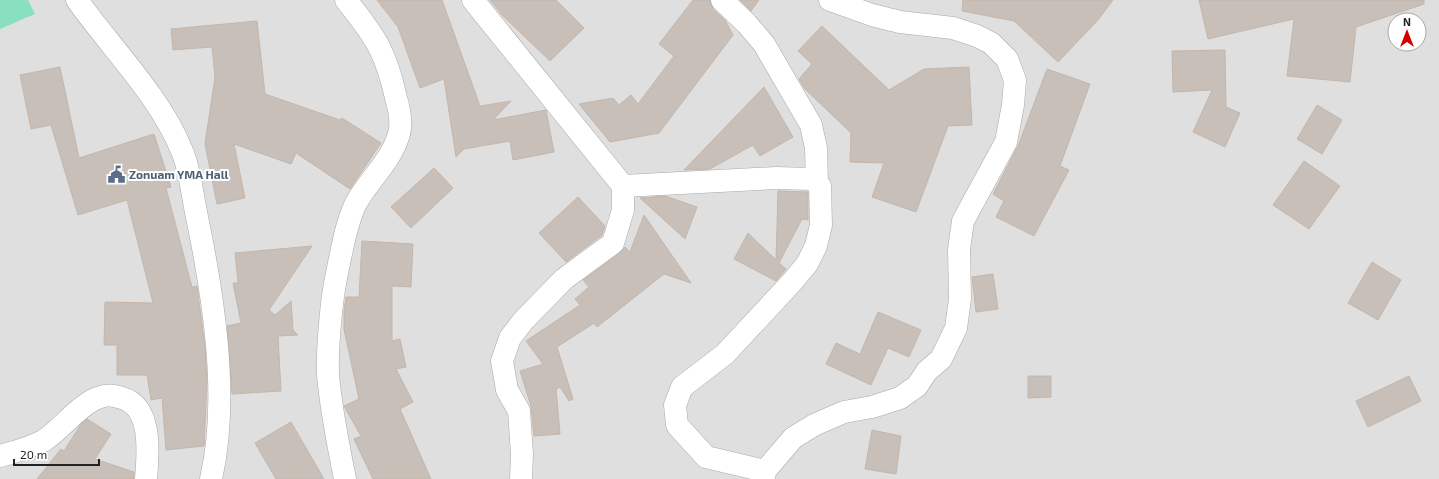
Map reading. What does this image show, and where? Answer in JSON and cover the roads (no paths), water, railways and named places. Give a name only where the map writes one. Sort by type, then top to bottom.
[{"type":"street","points":[[77,0],[150,94],[169,124],[183,152],[211,293],[218,368],[219,420],[211,479]]},
{"type":"street","points":[[344,479],[332,408],[328,373],[335,280],[355,206],[368,184],[389,157],[399,132],[398,107],[386,58],[373,34],[346,0]]},
{"type":"street","points":[[473,0],[623,186],[623,210],[613,243],[564,279],[523,321],[510,338],[502,361],[506,390],[520,411],[522,454],[521,479]]},
{"type":"street","points":[[722,0],[747,24],[764,44],[811,125],[816,148],[817,182],[820,186],[821,192],[821,225],[816,246],[807,264],[725,354],[682,387],[675,405],[677,425],[706,457],[765,475],[793,438],[814,425],[844,412],[872,407],[900,398],[917,386],[927,371],[941,359],[956,328],[960,299],[959,249],[963,221],[1006,142],[1013,105],[1015,80],[1007,59],[991,43],[954,28],[900,22],[872,15],[830,0]]},
{"type":"street","points":[[623,186],[776,178],[806,178],[817,182]]},
{"type":"street","points":[[0,456],[28,448],[44,440],[92,401],[110,394],[130,400],[141,414],[147,436],[146,479]]},
{"type":"place","name":"Zonuam YMA Hall","points":[[116,175]]}]
